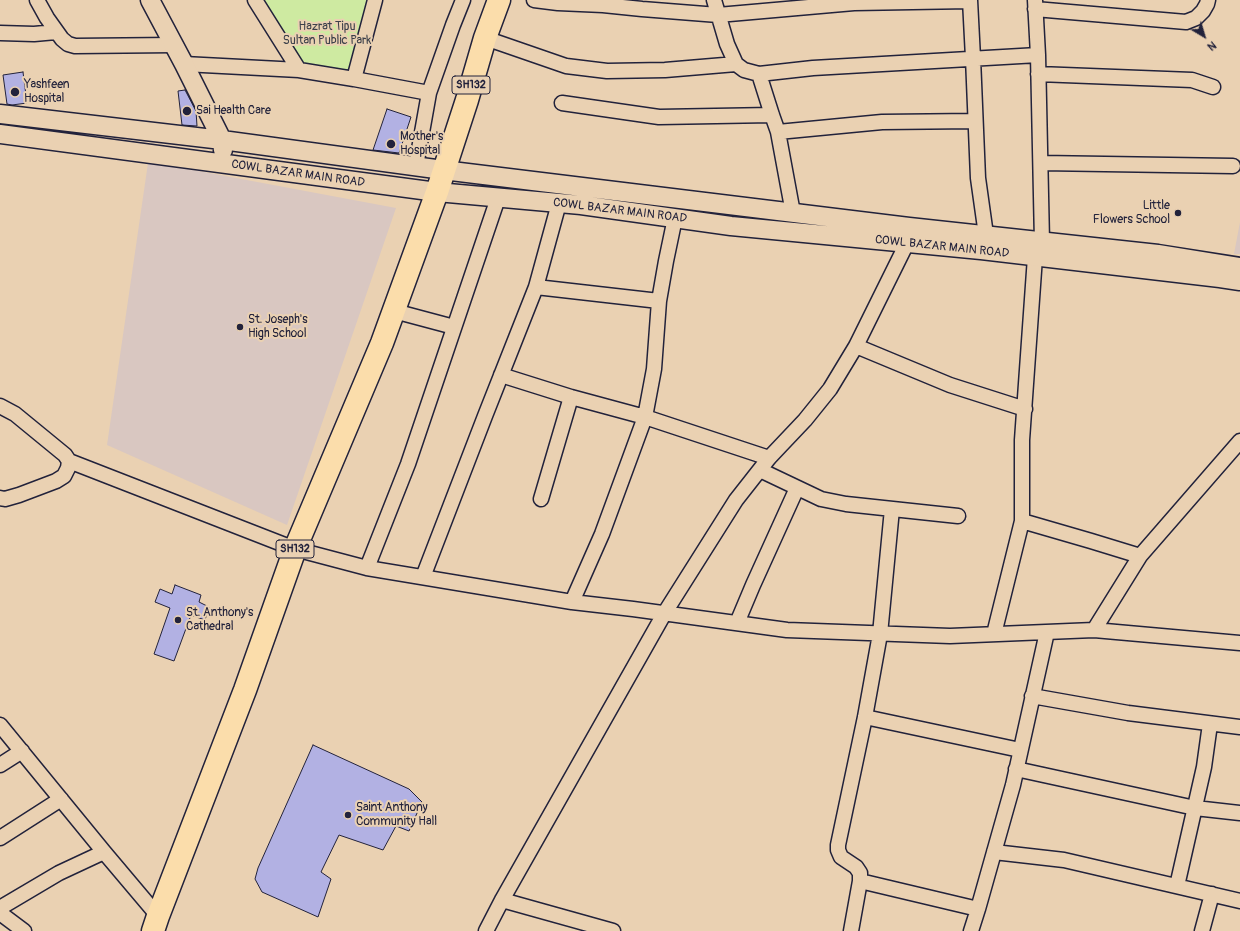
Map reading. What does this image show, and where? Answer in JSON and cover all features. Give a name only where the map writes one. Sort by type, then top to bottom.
[{"type":"main road","name":"SH132","points":[[156,923],[245,690],[295,549],[382,343],[394,311],[437,192],[467,100],[485,38],[499,0]]},
{"type":"street","points":[[37,0],[56,32],[68,44],[75,46],[174,45]]},
{"type":"street","points":[[150,0],[222,140],[224,164]]},
{"type":"street","points":[[255,0],[299,70]]},
{"type":"street","points":[[354,79],[375,0]]},
{"type":"street","points":[[416,166],[429,94],[463,0]]},
{"type":"street","points":[[534,0],[718,15],[854,4],[970,1],[978,178],[986,235]]},
{"type":"street","points":[[714,0],[727,44],[736,64],[744,70],[759,74],[813,68],[1038,55]]},
{"type":"street","points":[[994,634],[1022,521],[1022,440],[1038,250],[1041,163],[1035,4],[1186,22],[1196,18],[1203,11],[1208,0]]},
{"type":"street","points":[[0,33],[34,34],[56,32]]},
{"type":"street","points":[[485,38],[566,66],[606,71],[665,70],[736,64]]},
{"type":"street","points":[[184,64],[299,70],[429,94]]},
{"type":"street","points":[[759,74],[778,132],[793,213]]},
{"type":"street","points":[[1038,74],[1192,80],[1213,87]]},
{"type":"street","points":[[562,103],[659,117],[772,115]]},
{"type":"street","name":"COWL BAZAR MAIN ROAD","points":[[0,114],[222,140],[443,170],[793,213],[908,235],[1038,250],[1240,281]]},
{"type":"street","points":[[778,132],[882,122],[975,121]]},
{"type":"street","name":"COWL BAZAR MAIN ROAD","points":[[0,134],[437,192],[559,204],[731,226],[908,235],[986,235],[1038,250],[1158,254],[1240,267]]},
{"type":"street","points":[[1041,163],[1233,166]]},
{"type":"street","points":[[367,568],[408,464],[498,198]]},
{"type":"street","points":[[424,577],[536,287],[559,204]]},
{"type":"street","points":[[572,602],[602,534],[645,417],[654,369],[659,301],[675,218]]},
{"type":"street","points":[[486,931],[502,900],[664,614],[736,500],[769,458],[805,420],[830,389],[856,346],[908,235]]},
{"type":"street","points":[[536,287],[659,301]]},
{"type":"street","points":[[394,311],[454,327]]},
{"type":"street","points":[[856,346],[950,385],[1025,409]]},
{"type":"street","points":[[502,375],[571,398],[645,417],[769,458]]},
{"type":"street","points":[[541,499],[571,398]]},
{"type":"street","points":[[0,406],[15,414],[65,455],[69,461],[295,549],[367,568],[572,602],[787,630],[950,636],[1094,630],[1240,643]]},
{"type":"street","points":[[1094,630],[1140,556],[1240,441]]},
{"type":"street","points":[[0,498],[5,499],[19,495],[56,481],[64,476],[68,468],[69,461]]},
{"type":"street","points":[[760,470],[821,499],[846,504],[958,516]]},
{"type":"street","points":[[737,623],[797,488]]},
{"type":"street","points":[[851,931],[860,881],[860,873],[856,867],[841,857],[838,850],[838,845],[865,717],[880,634],[892,509]]},
{"type":"street","points":[[1022,521],[1140,556]]},
{"type":"street","points":[[971,931],[1016,769],[1047,632]]},
{"type":"street","points":[[1032,696],[1128,714],[1240,727]]},
{"type":"street","points":[[865,717],[1020,750]]},
{"type":"street","points":[[1177,886],[1204,767],[1210,724]]},
{"type":"street","points":[[0,725],[104,852],[156,923]]},
{"type":"street","points":[[0,765],[22,751]]},
{"type":"street","points":[[1016,769],[1194,808],[1240,813]]},
{"type":"street","points":[[0,838],[61,799]]},
{"type":"street","points":[[0,908],[59,873],[104,852]]},
{"type":"street","points":[[994,852],[1064,860],[1240,901]]},
{"type":"street","points":[[860,881],[978,909]]},
{"type":"street","points":[[1202,931],[1212,894]]},
{"type":"street","points":[[502,900],[589,928],[613,931]]},
{"type":"street","points":[[0,913],[15,929]]},
{"type":"shaded area","name":"St. Joseph's High School","points":[[148,163],[188,169],[396,208],[287,525],[107,445]]},
{"type":"shaded area","points":[[1240,222],[1240,254],[1234,254]]},
{"type":"green space","name":"Hazrat Tipu Sultan Public Park","points":[[261,0],[370,0],[351,71],[302,63]]},
{"type":"building","points":[[23,72],[27,103],[12,105],[7,104],[3,75]]},
{"type":"building","points":[[185,90],[196,111],[197,126],[182,125],[178,91]]},
{"type":"building","points":[[387,109],[411,117],[399,153],[373,150]]},
{"type":"building","points":[[175,585],[201,595],[199,602],[209,607],[205,620],[191,615],[174,661],[154,654],[170,608],[155,602],[160,589],[172,594]]},
{"type":"building","points":[[313,745],[409,789],[422,802],[409,831],[396,826],[383,850],[339,835],[321,872],[331,879],[318,917],[262,892],[255,879],[258,868]]},
{"type":"place","name":"Yashfeen Hospital","points":[[15,92]]},
{"type":"place","name":"Sai Health Care","points":[[187,111]]},
{"type":"place","name":"Mother's Hospital","points":[[391,144]]},
{"type":"place","name":"Little Flowers School","points":[[1178,213]]},
{"type":"place","name":"St. Joseph's High School","points":[[240,327]]},
{"type":"place","name":"St. Anthony's Cathedral","points":[[178,620]]},
{"type":"place","name":"Saint Anthony Community Hall","points":[[348,815]]}]
